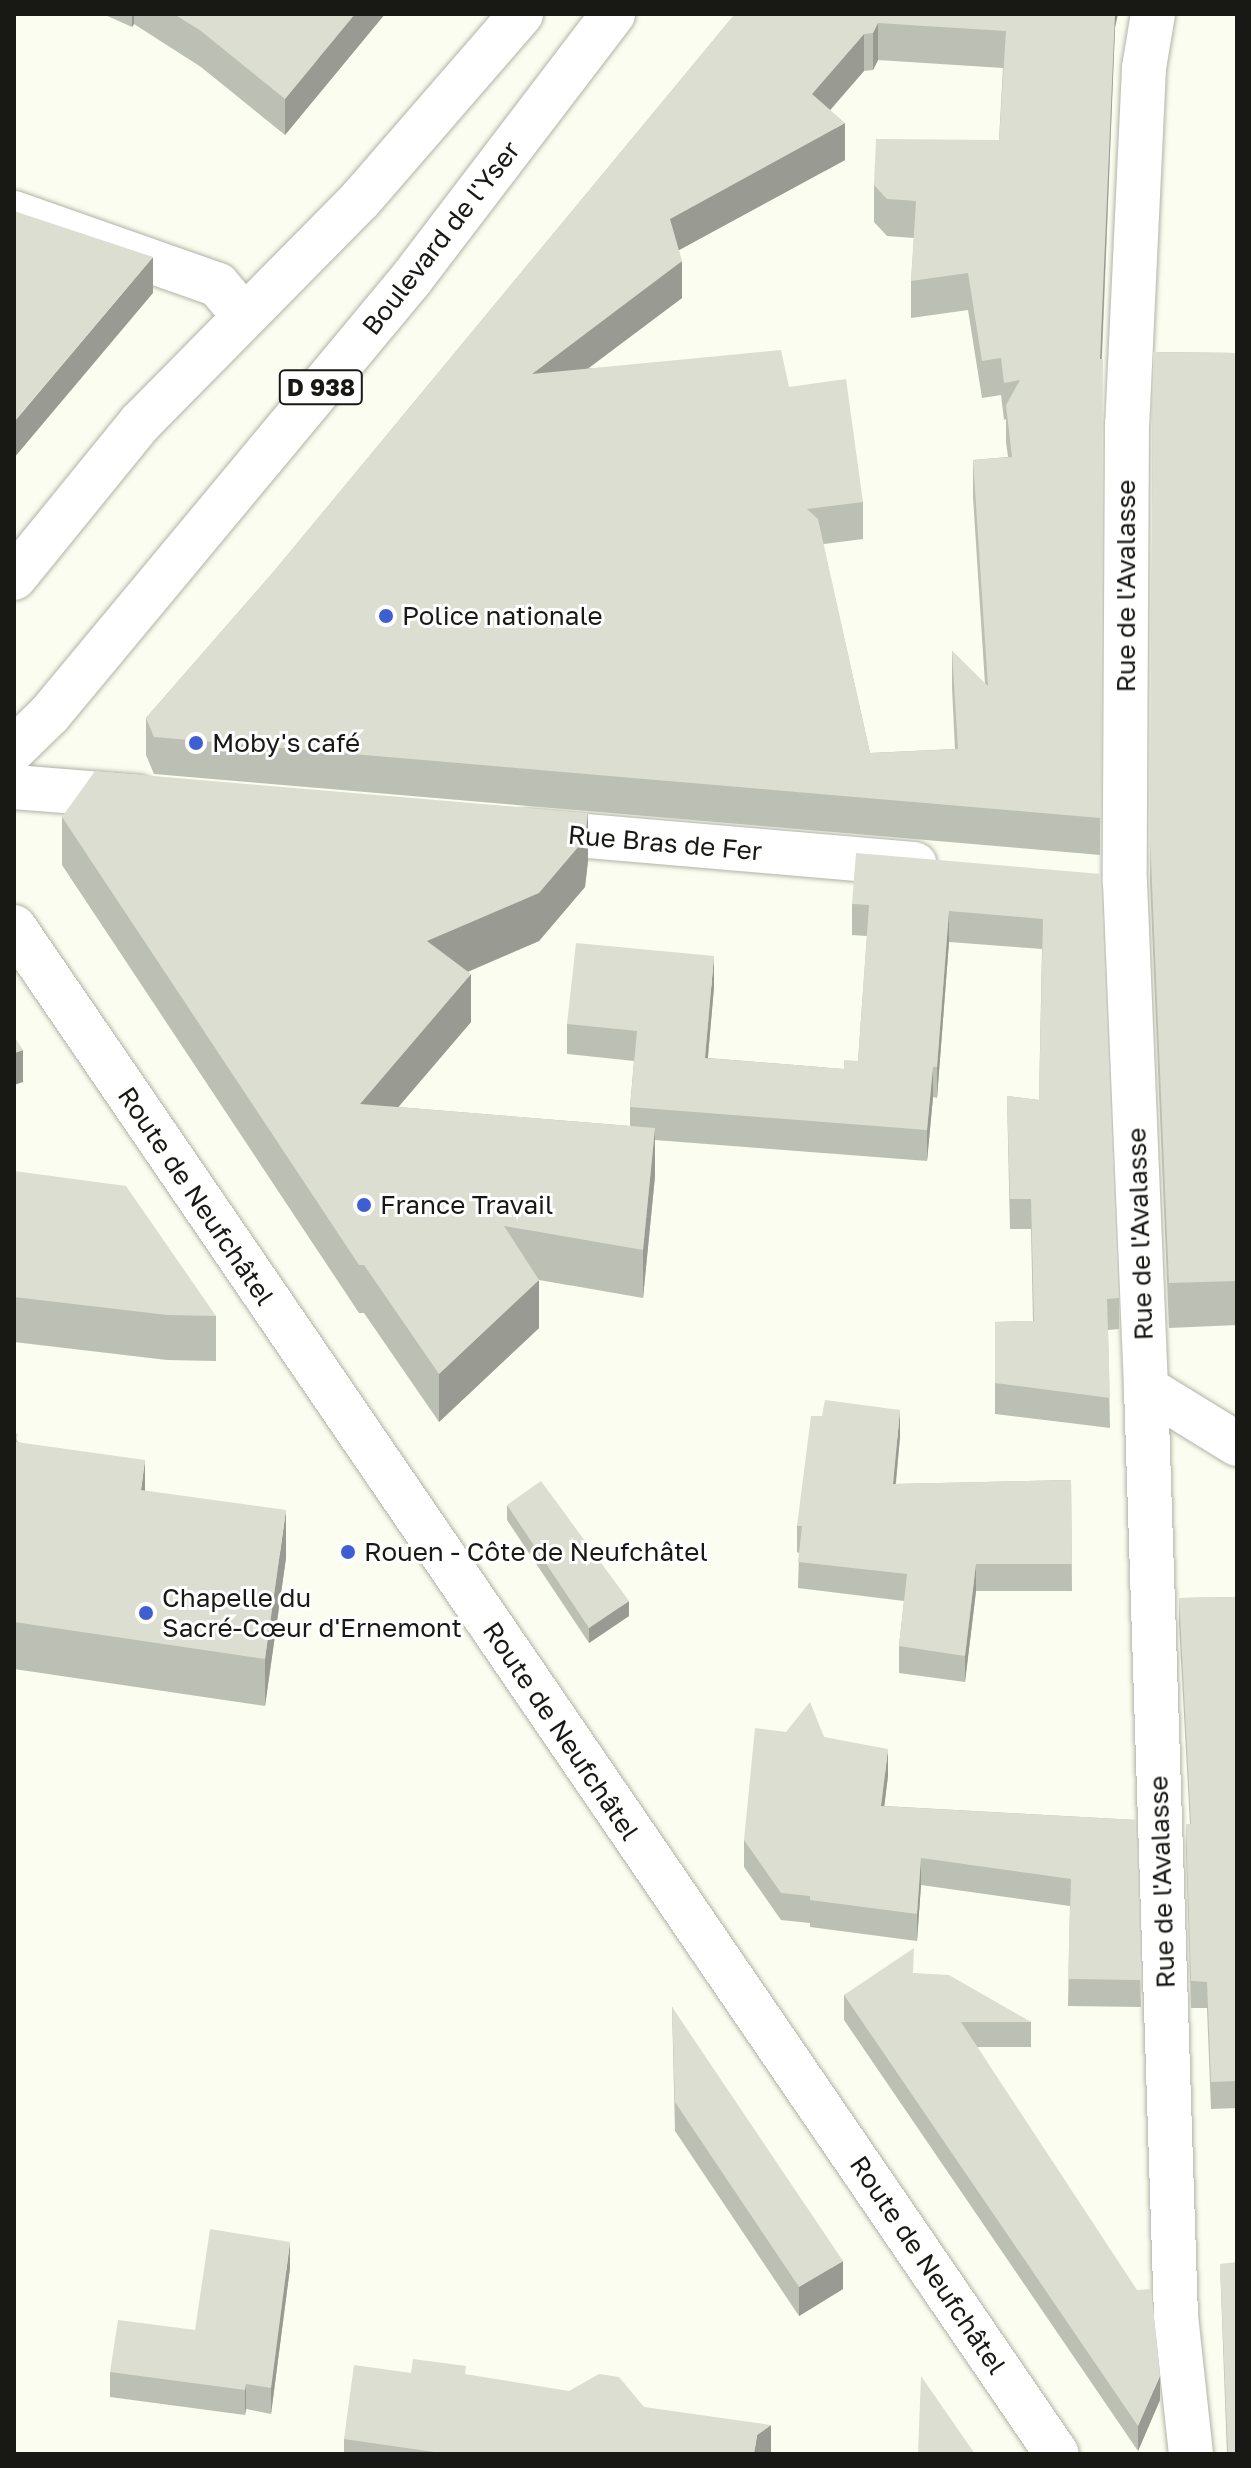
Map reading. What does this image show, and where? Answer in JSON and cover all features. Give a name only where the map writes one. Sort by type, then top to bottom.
[{"type":"main road","points":[[14,578],[140,423],[243,315],[360,200],[521,14]]},
{"type":"main road","name":"Boulevard de l'Yser","points":[[14,749],[49,715],[412,278],[613,14]]},
{"type":"main road","name":"Rue de l'Avalasse","points":[[1153,14],[1144,68],[1127,424],[1125,882],[1146,1388],[1176,2316],[1191,2454]]},
{"type":"main road","points":[[14,213],[218,285],[243,315]]},
{"type":"main road","points":[[14,787],[183,801]]},
{"type":"main road","name":"Rue Bras de Fer","points":[[483,827],[952,867]]},
{"type":"main road","points":[[1078,878],[1125,882]]},
{"type":"main road","name":"Route de Neufchâtel","points":[[14,927],[1057,2454]]},
{"type":"main road","points":[[1146,1388],[1237,1444]]},
{"type":"building","points":[[174,14],[355,14],[285,99],[201,31]]},
{"type":"building","points":[[735,14],[1115,14],[1100,359],[1103,359],[1100,818],[154,737],[146,718],[275,570]],"holes":[[[878,23],[1006,31],[999,140],[876,139],[874,185],[887,199],[916,201],[911,281],[968,273],[982,361],[1001,358],[1004,383],[1020,380],[1006,405],[1012,457],[973,460],[988,686],[952,651],[958,749],[870,753],[818,519],[807,509],[863,502],[846,379],[789,387],[781,350],[532,374],[682,261],[670,219],[845,123],[812,94],[864,34],[873,33]]]},
{"type":"building","points":[[14,211],[153,257],[14,422]]},
{"type":"building","points":[[1153,352],[1237,353],[1237,1281],[1169,1283],[1150,837]]},
{"type":"building","points":[[95,771],[588,813],[585,839],[539,893],[427,941],[471,974],[360,1104],[655,1128],[643,1250],[504,1226],[539,1280],[439,1374],[364,1265],[359,1265],[62,817]]},
{"type":"building","points":[[856,853],[1101,874],[1119,1298],[1107,1299],[1110,1398],[995,1383],[995,1322],[1034,1321],[1031,1199],[1010,1199],[1007,1096],[1039,1100],[1043,919],[949,911],[937,1067],[933,1067],[927,1130],[630,1107],[637,1031],[567,1024],[576,943],[714,956],[705,1058],[844,1069],[844,1060],[858,1061],[869,905],[852,904]]},
{"type":"building","points":[[14,1036],[23,1050],[14,1053]]},
{"type":"building","points":[[14,1171],[126,1186],[216,1316],[167,1315],[14,1297]]},
{"type":"building","points":[[825,1400],[900,1410],[893,1484],[1071,1480],[1072,1564],[976,1564],[965,1656],[899,1646],[907,1574],[798,1562],[802,1526],[797,1526],[811,1416],[822,1416]]},
{"type":"building","name":"Chapelle du Sacré-Cœur d'Ernemont","points":[[14,1433],[18,1434],[16,1442],[145,1460],[141,1490],[286,1510],[265,1659],[14,1622]]},
{"type":"building","points":[[541,1481],[629,1601],[589,1628],[507,1505]]},
{"type":"building","points":[[1237,1597],[1237,2081],[1211,2082],[1207,1982],[1191,1981],[1186,1824],[1191,1824],[1179,1598]]},
{"type":"building","points":[[810,1702],[824,1737],[888,1749],[881,1806],[1136,1820],[1141,1980],[1068,1979],[1071,1879],[921,1858],[917,1914],[810,1900],[810,1896],[781,1893],[744,1840],[755,1728],[786,1732]]},
{"type":"building","points":[[914,1948],[913,1973],[949,1975],[1031,2022],[961,2022],[1137,2290],[1151,2289],[1160,2376],[1138,2426],[844,1995]]},
{"type":"building","points":[[672,2007],[843,2261],[799,2287],[675,2102]]},
{"type":"building","points":[[210,2229],[290,2242],[271,2388],[246,2384],[245,2390],[110,2372],[118,2320],[195,2330]]},
{"type":"building","points":[[1237,2262],[1237,2454],[1228,2454],[1220,2264]]},
{"type":"building","points":[[413,2359],[466,2366],[465,2374],[569,2391],[599,2374],[619,2377],[644,2407],[771,2425],[757,2435],[754,2454],[448,2454],[344,2439],[354,2365],[411,2373]]},
{"type":"building","points":[[921,2376],[975,2454],[918,2454]]},
{"type":"place","name":"Police nationale","points":[[386,616]]},
{"type":"place","name":"Moby's café","points":[[196,743]]},
{"type":"place","name":"France Travail","points":[[364,1205]]},
{"type":"place","name":"Rouen - Côte de Neufchâtel","points":[[348,1552]]},
{"type":"place","name":"Chapelle du Sacré-Cœur d'Ernemont","points":[[146,1613]]}]
